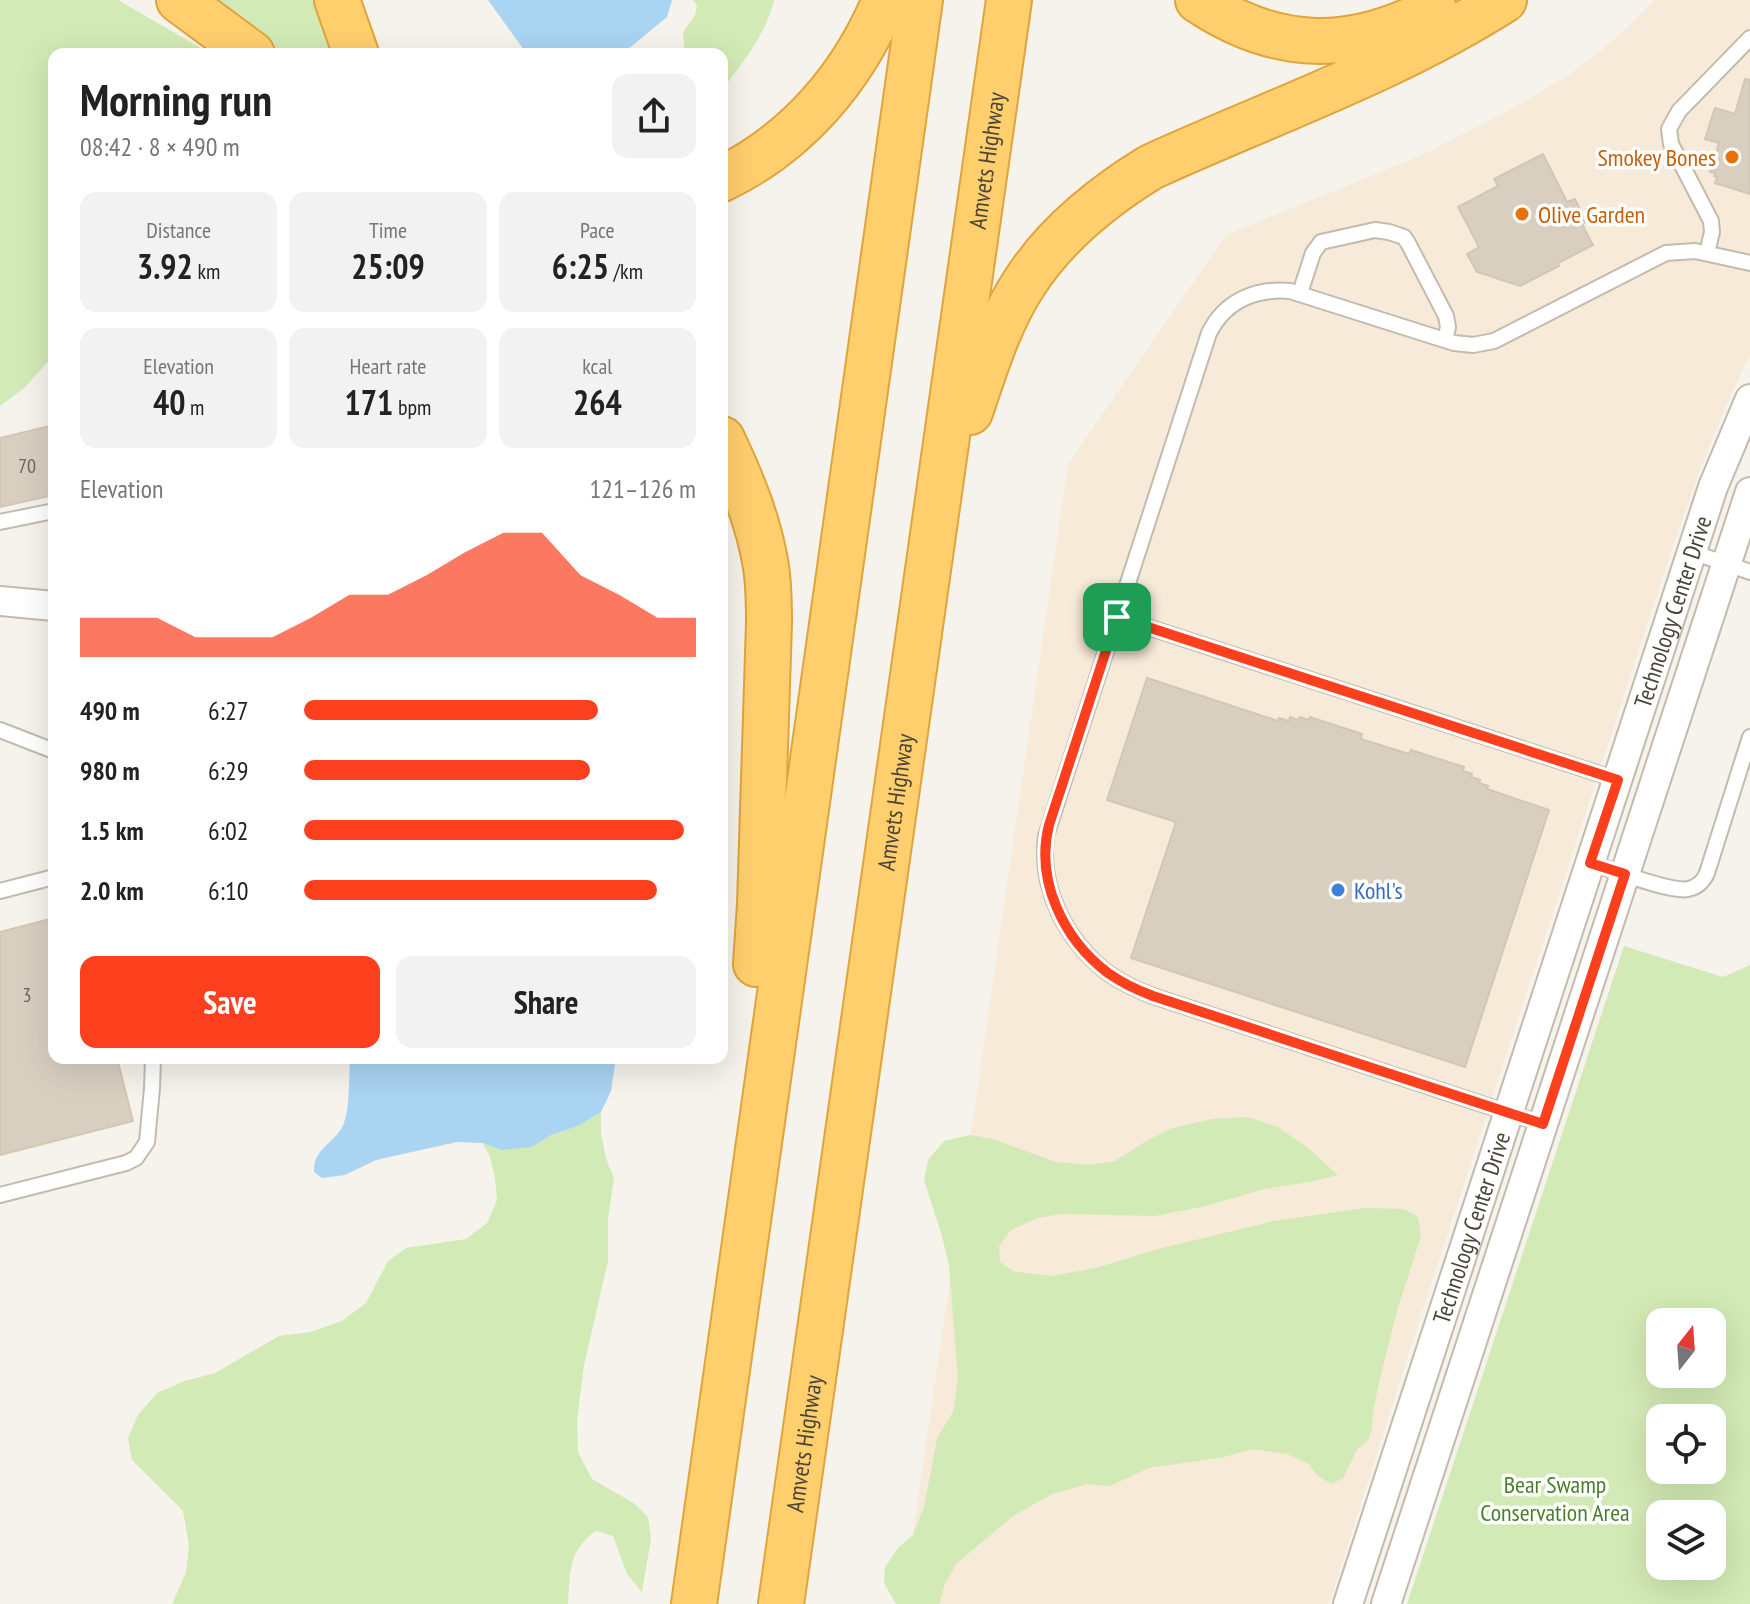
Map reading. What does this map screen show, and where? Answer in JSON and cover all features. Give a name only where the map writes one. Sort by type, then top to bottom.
[{"type":"highway","points":[[179,0],[244,48]]},
{"type":"highway","points":[[337,0],[354,48]]},
{"type":"highway","points":[[728,175],[761,156],[795,130],[822,103],[855,60],[885,0]]},
{"type":"highway","points":[[694,1604],[920,0]]},
{"type":"highway","name":"Amvets Highway","points":[[781,1604],[1009,0]]},
{"type":"highway","points":[[1198,0],[1254,30],[1313,41],[1347,40],[1381,33],[1451,0]]},
{"type":"highway","points":[[912,684],[951,484],[969,415],[1007,314],[1023,283],[1051,249],[1117,187],[1151,167],[1418,49],[1472,21],[1504,0]]},
{"type":"highway","points":[[713,1469],[755,983],[769,623],[766,565],[757,527],[728,451]]},
{"type":"street","name":"Technology Center Drive","points":[[1348,1604],[1713,487],[1750,399]]},
{"type":"street","name":"Technology Center Drive","points":[[1386,1604],[1625,874],[1738,568],[1750,492]]},
{"type":"street","points":[[0,601],[48,605]]},
{"type":"lane","points":[[1707,253],[1712,237],[1709,216],[1671,144],[1669,129],[1683,107],[1750,38]]},
{"type":"lane","points":[[1300,293],[1315,248],[1321,242],[1375,230],[1397,233],[1408,243],[1446,316],[1448,327],[1445,340]]},
{"type":"lane","points":[[1543,1124],[1153,996],[1122,982],[1107,972],[1080,945],[1053,900],[1046,872],[1045,847],[1049,825],[1209,333],[1228,308],[1247,295],[1268,290],[1300,293],[1445,340],[1473,345],[1494,341],[1666,253],[1707,253],[1750,263]]},
{"type":"lane","points":[[0,522],[48,512]]},
{"type":"lane","points":[[1692,552],[1738,568]]},
{"type":"lane","points":[[1117,617],[1618,780]]},
{"type":"lane","points":[[0,730],[48,749]]},
{"type":"lane","points":[[1590,863],[1681,890],[1695,887],[1705,879],[1750,737]]},
{"type":"lane","points":[[0,891],[48,879]]},
{"type":"lane","points":[[0,1195],[136,1158],[147,1142],[153,1064]]},
{"type":"shaded area","points":[[1655,0],[1750,0],[1750,355],[1699,472],[1673,546],[1329,1604],[903,1604],[1068,464],[1226,235],[1422,155],[1510,110],[1594,56]]},
{"type":"green space","points":[[0,0],[118,0],[200,48],[48,48],[48,362],[24,388],[0,406]]},
{"type":"green space","points":[[205,0],[315,0],[336,48],[268,48]]},
{"type":"green space","points":[[693,0],[774,0],[761,33],[728,82],[728,48],[684,48],[683,32],[695,15],[697,6]]},
{"type":"green space","name":"Bear Swamp Conservation Area","points":[[1624,946],[1723,977],[1750,965],[1750,1604],[1407,1604]]},
{"type":"green space","points":[[601,1112],[606,1159],[614,1178],[608,1218],[608,1261],[584,1365],[577,1420],[578,1452],[592,1479],[635,1504],[648,1517],[651,1539],[642,1592],[627,1574],[613,1536],[596,1531],[575,1555],[570,1573],[568,1604],[172,1604],[186,1572],[189,1546],[183,1511],[132,1460],[128,1438],[138,1415],[157,1393],[215,1373],[279,1336],[311,1332],[342,1321],[366,1303],[388,1261],[406,1248],[466,1239],[487,1223],[497,1200],[490,1156],[482,1143],[502,1150],[532,1147]]},
{"type":"green space","points":[[1248,1117],[1278,1127],[1338,1175],[1264,1189],[1206,1206],[1155,1216],[1061,1214],[1038,1218],[1011,1230],[999,1246],[1000,1262],[1013,1271],[1051,1276],[1096,1268],[1158,1249],[1274,1221],[1365,1208],[1404,1209],[1418,1217],[1421,1236],[1397,1311],[1380,1378],[1372,1429],[1343,1478],[1331,1484],[1317,1475],[1308,1463],[1287,1454],[1253,1449],[1224,1457],[1149,1468],[1110,1486],[1087,1484],[1052,1494],[1013,1516],[956,1564],[939,1604],[896,1604],[884,1583],[885,1567],[898,1548],[913,1535],[924,1507],[937,1438],[953,1412],[958,1379],[949,1266],[924,1180],[928,1160],[944,1141],[970,1135],[993,1139],[1056,1162],[1089,1165],[1115,1161],[1173,1128],[1213,1119]]},
{"type":"water","points":[[488,0],[672,0],[667,17],[629,48],[523,48]]},
{"type":"water","points":[[350,1064],[615,1064],[611,1091],[601,1112],[532,1147],[502,1150],[482,1143],[457,1142],[376,1160],[345,1175],[322,1178],[314,1172],[317,1157],[344,1123]]},
{"type":"building","name":"Smokey Bones","points":[[1745,79],[1750,80],[1750,194],[1715,183],[1717,177],[1710,172],[1719,143],[1705,139],[1715,108],[1735,114]]},
{"type":"building","name":"Olive Garden","points":[[1543,154],[1567,202],[1575,199],[1586,222],[1582,224],[1593,245],[1520,286],[1477,272],[1467,254],[1479,247],[1458,207],[1498,186],[1494,179]]},
{"type":"building","points":[[48,426],[48,496],[0,507],[0,438]]},
{"type":"building","name":"Kohl's","points":[[1147,678],[1278,721],[1279,718],[1289,721],[1290,717],[1309,720],[1310,717],[1362,734],[1361,739],[1409,754],[1411,750],[1464,767],[1463,771],[1488,786],[1487,789],[1549,810],[1465,1067],[1131,958],[1176,822],[1107,800]]},
{"type":"building","points":[[48,920],[48,1064],[119,1064],[133,1121],[0,1155],[0,932]]},
{"type":"place","name":"Smokey Bones","points":[[1732,157]]},
{"type":"place","name":"Olive Garden","points":[[1522,214]]},
{"type":"place","name":"Kohl's","points":[[1338,890]]},
{"type":"route","points":[[1117,617],[1618,780],[1590,863],[1625,874],[1543,1124],[1153,996],[1122,982],[1085,952],[1066,926],[1053,900],[1046,872],[1046,836],[1117,617]]}]
